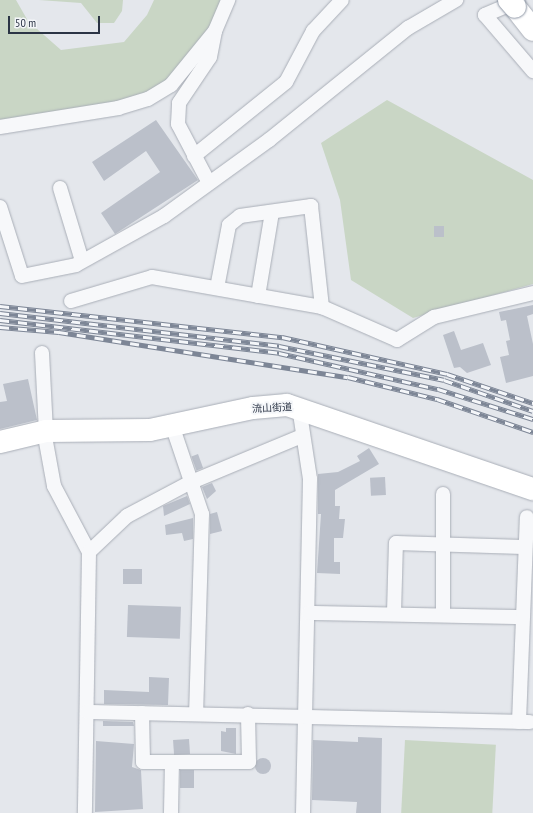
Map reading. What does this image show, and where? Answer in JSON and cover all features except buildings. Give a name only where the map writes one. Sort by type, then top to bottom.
[{"type":"main road","points":[[520,4],[533,30]]},
{"type":"main road","name":"流山街道","points":[[0,442],[45,431],[135,432],[253,408],[299,407],[533,489]]},
{"type":"street","points":[[209,184],[178,124],[179,103],[210,57],[215,31],[228,0]]},
{"type":"street","points":[[194,156],[286,82],[313,31],[342,0]]},
{"type":"street","points":[[0,207],[22,276],[58,271],[82,261],[164,216],[209,184],[368,58],[424,17],[456,0]]},
{"type":"street","points":[[520,4],[485,15],[533,71]]},
{"type":"street","points":[[0,127],[118,108],[148,99],[171,85],[215,31]]},
{"type":"street","points":[[60,188],[82,261]]},
{"type":"street","points":[[217,288],[229,225],[240,216],[311,206],[322,307]]},
{"type":"street","points":[[258,296],[272,212]]},
{"type":"street","points":[[71,301],[114,292],[152,277],[322,307],[398,339]]},
{"type":"street","points":[[386,348],[398,339],[434,318],[533,293]]},
{"type":"street","points":[[42,353],[45,431],[54,486],[89,552],[85,813]]},
{"type":"street","points":[[299,407],[302,436],[310,479],[309,613],[303,813]]},
{"type":"street","points":[[172,425],[189,483],[202,514],[196,714]]},
{"type":"street","points":[[89,552],[127,516],[189,483],[302,436]]},
{"type":"street","points":[[443,494],[443,614]]},
{"type":"street","points":[[87,712],[248,714],[306,717],[524,722],[520,617],[523,547],[527,517]]},
{"type":"street","points":[[394,613],[396,543],[523,547]]},
{"type":"street","points":[[309,613],[394,613],[520,617]]},
{"type":"street","points":[[142,713],[143,762],[249,762],[248,714]]},
{"type":"street","points":[[171,813],[172,762]]},
{"type":"green space","points":[[0,0],[16,0],[28,21],[61,50],[124,42],[147,15],[154,0],[222,0],[202,45],[165,86],[109,116],[0,133]]},
{"type":"green space","points":[[39,0],[123,0],[122,11],[114,23],[97,23],[81,3]]},
{"type":"green space","points":[[387,100],[533,180],[533,284],[413,318],[351,280],[340,200],[321,143]]},
{"type":"green space","points":[[405,740],[496,745],[492,813],[401,813]]},
{"type":"railway","points":[[0,306],[282,337],[447,374],[533,403]]},
{"type":"railway","points":[[0,313],[279,346],[444,380],[533,411]]},
{"type":"railway","points":[[0,320],[279,353],[438,389],[533,419]]},
{"type":"railway","points":[[0,327],[59,332],[348,377],[437,399],[533,432]]}]
